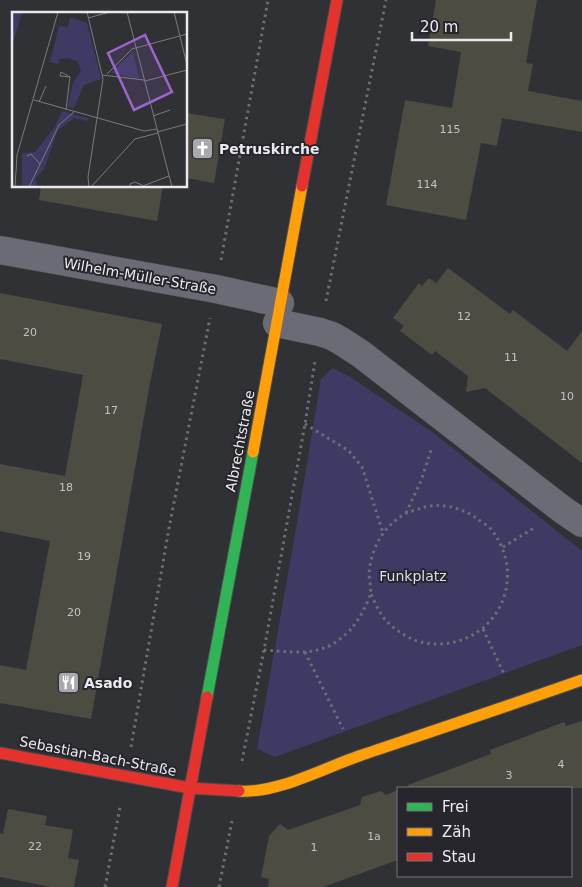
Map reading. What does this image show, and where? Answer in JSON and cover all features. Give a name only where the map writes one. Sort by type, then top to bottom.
[{"type":"main road","name":"Albrechtstraße","points":[[172,887],[336,0]]},
{"type":"main road","points":[[190,788],[249,792],[276,786],[582,680]]},
{"type":"main road","name":"Sebastian-Bach-Straße","points":[[0,753],[190,788]]},
{"type":"street","name":"Wilhelm-Müller-Straße","points":[[0,250],[216,289],[278,313]]},
{"type":"street","points":[[278,313],[342,341],[362,354],[562,510],[582,523]]},
{"type":"path","points":[[105,887],[171,519],[216,289],[268,0]]},
{"type":"path","points":[[219,887],[306,424],[320,332],[386,0]]},
{"type":"path","points":[[406,514],[421,481],[441,416]]},
{"type":"path","points":[[306,424],[349,451],[362,467],[383,533]]},
{"type":"path","points":[[427,506],[450,506],[472,514],[490,528],[503,547],[508,577],[506,592],[498,613],[483,629],[463,641],[440,645],[418,641],[397,631],[381,615],[371,594],[370,562],[375,547],[383,533],[393,522],[406,514],[427,506]]},
{"type":"path","points":[[264,650],[305,652],[325,648],[340,639],[352,628],[371,594]]},
{"type":"path","points":[[483,629],[518,703]]},
{"type":"path","points":[[305,652],[357,757]]},
{"type":"green space","name":"Funkplatz","points":[[333,368],[350,377],[431,431],[582,551],[582,645],[275,757],[257,749],[321,379]]},
{"type":"building","points":[[436,0],[537,0],[526,63],[533,64],[528,91],[582,101],[582,132],[502,118],[497,146],[481,143],[466,220],[386,205],[405,100],[452,108],[461,52],[428,46]]},
{"type":"building","name":"Petruskirche","points":[[188,113],[225,119],[214,183],[188,178]]},
{"type":"building","points":[[41,188],[163,188],[157,221],[39,200]]},
{"type":"building","points":[[448,268],[510,314],[513,310],[567,351],[582,331],[582,463],[485,388],[466,392],[468,376],[435,351],[432,355],[400,331],[404,326],[393,318],[419,283],[422,286],[429,278],[436,283]]},
{"type":"building","points":[[0,293],[162,324],[91,719],[0,703],[0,665],[26,670],[50,541],[0,531],[0,464],[65,476],[83,375],[0,359]]},
{"type":"building","points":[[582,721],[582,788],[408,787],[408,785],[491,754],[490,750],[564,722],[566,726]]},
{"type":"building","points":[[397,790],[397,860],[323,887],[268,887],[269,879],[261,877],[269,836],[280,824],[288,830],[360,805],[362,797],[381,791],[386,795]]},
{"type":"building","points":[[8,809],[47,816],[45,825],[73,830],[68,858],[79,860],[74,887],[51,887],[0,877],[0,833],[3,834]]},
{"type":"traffic: fast","points":[[207,697],[253,452]]},
{"type":"traffic: slow","points":[[253,452],[302,186]]},
{"type":"traffic: slow","points":[[239,791],[253,791],[300,779],[359,756],[582,680]]},
{"type":"traffic: jam","points":[[302,186],[337,0]]},
{"type":"traffic: jam","points":[[172,887],[207,697]]},
{"type":"traffic: jam","points":[[0,753],[190,788],[239,791]]},
{"type":"place","name":"Petruskirche","points":[[203,149]]},
{"type":"place","name":"Asado","points":[[68,683]]}]
